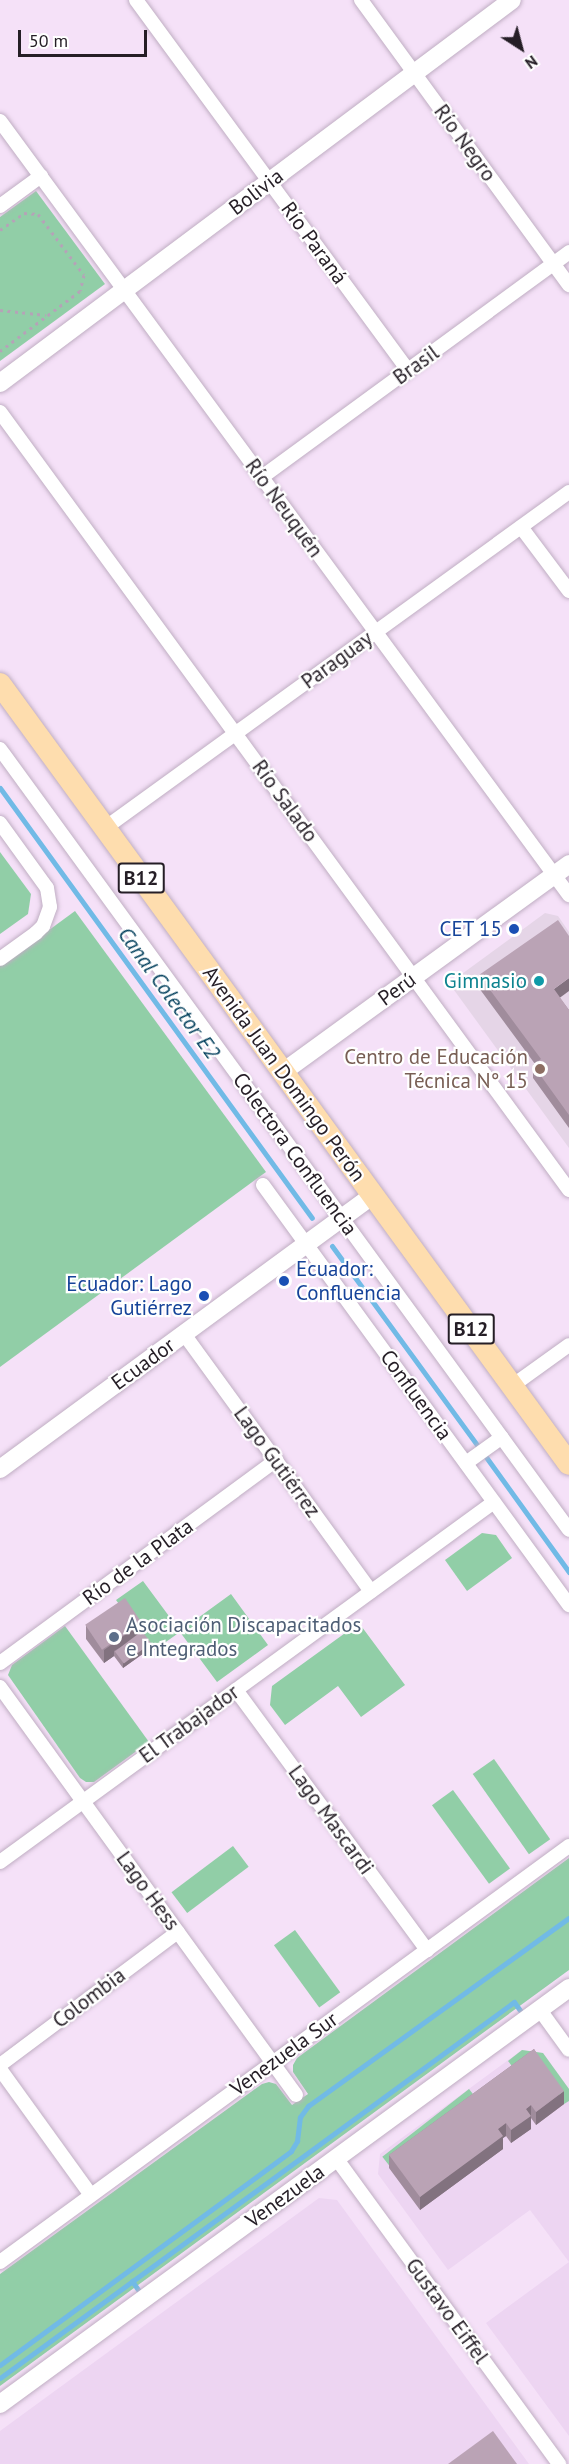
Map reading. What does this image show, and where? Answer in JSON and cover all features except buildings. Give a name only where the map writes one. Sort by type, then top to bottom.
[{"type":"main road","name":"Avenida Juan Domingo Perón","points":[[0,684],[569,1464]]},
{"type":"street","name":"Río Paraná","points":[[136,0],[408,370]]},
{"type":"street","name":"Río Negro","points":[[361,0],[569,285]]},
{"type":"street","name":"Bolivia","points":[[0,383],[512,0]]},
{"type":"street","name":"Río Neuquén","points":[[0,120],[376,632],[562,869],[569,895]]},
{"type":"street","points":[[0,206],[41,176]]},
{"type":"street","name":"Brasil","points":[[262,477],[569,252]]},
{"type":"street","name":"Río Salado","points":[[0,412],[569,1190]]},
{"type":"street","name":"Paraguay","points":[[105,828],[569,492]]},
{"type":"street","points":[[521,527],[569,591]]},
{"type":"street","name":"Colectora Confluencia","points":[[0,749],[569,1530]]},
{"type":"street","points":[[0,823],[47,888],[50,907],[48,917],[36,933],[0,959]]},
{"type":"street","name":"Perú","points":[[283,1072],[562,869]]},
{"type":"street","name":"Confluencia","points":[[263,1185],[569,1605]]},
{"type":"street","name":"Ecuador","points":[[0,1469],[373,1195]]},
{"type":"street","name":"Lago Gutiérrez","points":[[184,1334],[371,1591]]},
{"type":"street","points":[[512,1386],[569,1345]]},
{"type":"street","points":[[466,1463],[502,1437]]},
{"type":"street","name":"Río de la Plata","points":[[0,1663],[276,1461]]},
{"type":"street","name":"El Trabajador","points":[[0,1862],[494,1502]]},
{"type":"street","name":"Lago Hess","points":[[0,1688],[296,2095]]},
{"type":"street","name":"Lago Mascardi","points":[[236,1690],[427,1950]]},
{"type":"street","name":"Venezuela Sur","points":[[0,2262],[569,1846]]},
{"type":"street","name":"Colombia","points":[[0,2067],[178,1932]]},
{"type":"street","name":"Venezuela","points":[[0,2404],[569,1988]]},
{"type":"street","points":[[540,2010],[569,2050]]},
{"type":"street","points":[[0,2067],[91,2195]]},
{"type":"street","name":"Gustavo Eiffel","points":[[336,2158],[559,2464]]},
{"type":"path","points":[[0,230],[24,213],[38,214],[84,275],[80,291],[0,351]]},
{"type":"path","points":[[0,310],[48,315]]},
{"type":"shaded area","name":"Centro de Educación Técnica N° 15","points":[[545,913],[558,916],[569,932],[569,1148],[454,990],[455,979]]},
{"type":"shaded area","points":[[522,2050],[543,2053],[569,2089],[569,2262],[530,2210],[448,2270],[378,2174],[380,2154]]},
{"type":"shaded area","points":[[319,2198],[337,2200],[529,2464],[0,2464],[0,2431]]},
{"type":"shaded area","points":[[569,2262],[569,2436],[486,2323]]},
{"type":"green space","points":[[36,191],[105,284],[0,361],[0,217]]},
{"type":"green space","points":[[0,852],[31,894],[28,914],[0,934]]},
{"type":"green space","points":[[75,911],[266,1172],[0,1367],[0,966]]},
{"type":"green space","points":[[482,1533],[496,1535],[512,1558],[467,1591],[445,1560]]},
{"type":"green space","points":[[143,1581],[180,1631],[231,1594],[268,1645],[217,1682],[180,1632],[153,1651],[116,1600]]},
{"type":"green space","points":[[359,1623],[405,1685],[361,1717],[338,1686],[285,1725],[270,1705],[272,1686]]},
{"type":"green space","points":[[65,1626],[149,1742],[94,1782],[86,1782],[80,1778],[8,1675],[12,1665]]},
{"type":"green space","points":[[494,1759],[550,1839],[529,1854],[473,1774]]},
{"type":"green space","points":[[453,1790],[510,1868],[489,1884],[432,1805]]},
{"type":"green space","points":[[233,1846],[249,1867],[187,1913],[172,1892]]},
{"type":"green space","points":[[569,1858],[569,1970],[0,2386],[0,2274],[262,2084],[269,2082],[276,2084],[292,2105],[308,2094],[293,2072],[293,2065],[297,2058]]},
{"type":"green space","points":[[295,1930],[340,1992],[319,2008],[274,1945]]},
{"type":"green space","points":[[522,2050],[543,2053],[569,2089],[569,2101],[564,2104],[518,2074],[508,2061]]},
{"type":"green space","points":[[469,2089],[479,2102],[392,2169],[382,2157]]},
{"type":"waterway","name":"Canal Colector E2","points":[[0,788],[312,1218]]},
{"type":"waterway","name":"Canal Colector E2","points":[[332,1246],[478,1446]]},
{"type":"waterway","name":"Canal Colector E2","points":[[486,1457],[569,1572]]},
{"type":"waterway","points":[[0,2365],[291,2151],[297,2141],[300,2117],[308,2106],[569,1918]]},
{"type":"waterway","points":[[0,2378],[514,2002],[524,2016]]},
{"type":"waterway","points":[[132,2281],[143,2297]]},
{"type":"place","name":"CET 15","points":[[514,929]]},
{"type":"place","name":"Gimnasio","points":[[539,981]]},
{"type":"place","name":"Centro de Educación Técnica N° 15","points":[[540,1069]]},
{"type":"place","name":"Ecuador: Confluencia","points":[[284,1281]]},
{"type":"place","name":"Ecuador: Lago Gutiérrez","points":[[204,1296]]},
{"type":"place","name":"Asociación Discapacitados e Integrados","points":[[114,1637]]}]
